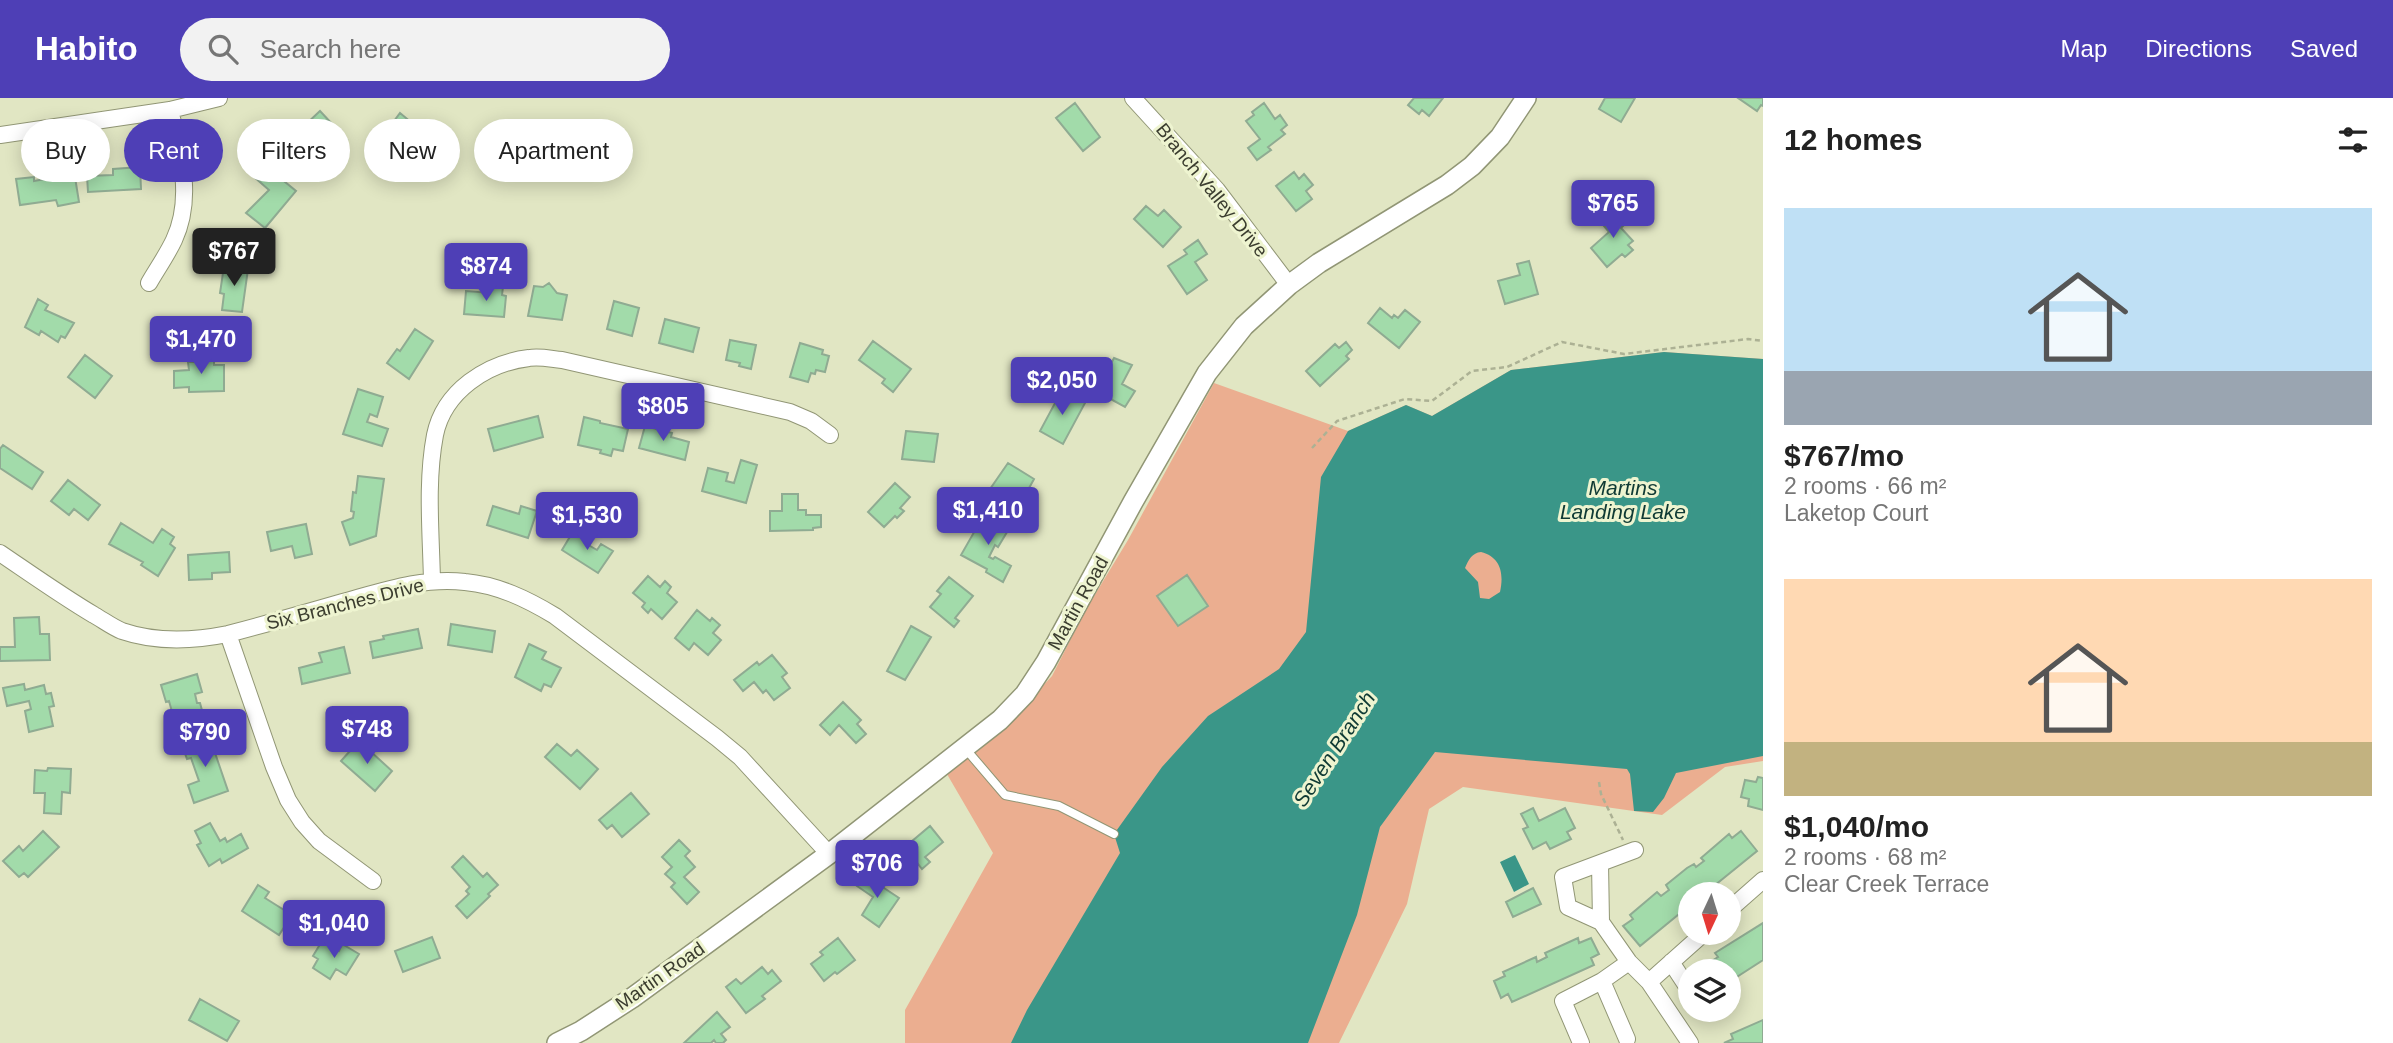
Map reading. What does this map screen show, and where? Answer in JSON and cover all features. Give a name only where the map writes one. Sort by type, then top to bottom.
[{"type":"street","points":[[0,135],[170,110],[219,98]]},
{"type":"street","name":"Branch Valley Drive","points":[[1133,98],[1217,190],[1289,285]]},
{"type":"street","name":"Martin Road","points":[[557,1043],[632,998],[829,854],[1000,720],[1025,694],[1046,662],[1207,373],[1244,326],[1289,285],[1319,263],[1447,185],[1472,166],[1500,137],[1527,98]]},
{"type":"street","points":[[149,283],[174,240],[184,202],[183,164],[170,110]]},
{"type":"street","points":[[432,581],[431,465],[436,432],[446,408],[461,389],[480,374],[503,363],[532,357],[562,360],[790,412],[811,421],[830,435]]},
{"type":"street","name":"Six Branches Drive","points":[[1,555],[120,630],[175,640],[203,639],[228,634],[397,587],[432,581],[465,582],[496,588],[527,599],[555,616],[718,738],[740,757],[829,854]]},
{"type":"street","points":[[228,634],[288,800],[302,822],[320,841],[373,881]]},
{"type":"street","points":[[1632,851],[1563,877],[1568,907],[1601,922],[1629,962],[1649,982],[1690,1043]]},
{"type":"street","points":[[1600,863],[1601,922]]},
{"type":"street","points":[[1741,899],[1763,880]]},
{"type":"street","points":[[1649,982],[1690,945]]},
{"type":"street","points":[[1581,1043],[1563,1001],[1602,981],[1629,962]]},
{"type":"street","points":[[1671,962],[1678,973]]},
{"type":"street","points":[[1602,981],[1627,1040]]},
{"type":"lane","points":[[964,747],[1006,795],[1059,806],[1114,834]]},
{"type":"path","points":[[1311,448],[1337,421],[1405,399],[1433,401],[1472,371],[1507,366],[1562,342],[1624,354],[1748,339],[1763,341]]},
{"type":"path","points":[[1599,782],[1601,794],[1632,851]]},
{"type":"shaded area","name":"Martins Landing Lake","points":[[1664,352],[1763,359],[1763,761],[1725,767],[1662,815],[1463,787],[1429,809],[1407,904],[1339,1043],[905,1043],[905,1010],[993,853],[944,769],[997,735],[1052,676],[1085,611],[1128,540],[1214,383],[1348,431],[1406,405],[1432,416],[1511,370]]},
{"type":"water","name":"Martins Landing Lake","points":[[1664,352],[1763,359],[1763,756],[1676,773],[1664,798],[1653,812],[1634,811],[1630,774],[1627,769],[1435,752],[1380,827],[1357,915],[1308,1043],[1011,1043],[1027,1010],[1120,853],[1114,834],[1162,767],[1208,716],[1279,669],[1306,632],[1321,477],[1348,431],[1406,405],[1432,416],[1511,370]],"holes":[[[1475,554],[1488,554],[1497,562],[1502,579],[1500,592],[1489,599],[1480,598],[1478,582],[1465,568]]]},
{"type":"water","points":[[1515,855],[1529,884],[1514,892],[1500,862]]},
{"type":"building","points":[[1414,98],[1443,98],[1429,116],[1422,110],[1419,114],[1408,105]]},
{"type":"building","points":[[1605,98],[1635,98],[1621,122],[1599,109]]},
{"type":"building","points":[[1738,98],[1763,98],[1763,106],[1757,111]]},
{"type":"building","points":[[1075,103],[1100,137],[1083,151],[1056,118]]},
{"type":"building","points":[[1264,103],[1275,119],[1280,115],[1287,125],[1281,130],[1285,134],[1268,147],[1271,150],[1257,160],[1248,148],[1260,139],[1246,121],[1254,115],[1252,112]]},
{"type":"building","points":[[320,111],[327,119],[311,119]]},
{"type":"building","points":[[400,113],[407,119],[396,119]]},
{"type":"building","points":[[124,168],[124,182],[141,182],[141,189],[88,192],[87,182],[110,182],[113,169]]},
{"type":"building","points":[[1294,172],[1299,179],[1304,174],[1313,185],[1306,191],[1312,199],[1296,211],[1276,186]]},
{"type":"building","points":[[21,178],[21,182],[76,182],[79,202],[58,206],[56,200],[20,205],[16,179]]},
{"type":"building","points":[[260,182],[285,182],[296,191],[265,228],[246,213],[269,190]]},
{"type":"building","points":[[1146,206],[1158,216],[1164,210],[1181,227],[1163,247],[1134,219]]},
{"type":"building","points":[[1611,210],[1624,225],[1621,228],[1633,241],[1628,245],[1633,250],[1625,257],[1622,254],[1607,267],[1591,248],[1609,232],[1599,220]]},
{"type":"building","points":[[1198,240],[1207,254],[1195,262],[1207,280],[1187,294],[1168,266],[1187,254],[1184,250]]},
{"type":"building","points":[[1529,261],[1538,294],[1505,304],[1498,281],[1520,275],[1517,264]]},
{"type":"building","points":[[224,266],[248,269],[242,312],[222,310],[224,294],[220,293]]},
{"type":"building","points":[[549,283],[557,293],[567,295],[562,320],[528,316],[534,286],[543,287]]},
{"type":"building","points":[[490,286],[503,287],[502,295],[506,296],[504,317],[464,314],[466,291],[490,293]]},
{"type":"building","points":[[38,299],[48,305],[45,310],[74,323],[65,338],[61,336],[58,342],[41,331],[39,335],[25,327]]},
{"type":"building","points":[[614,301],[639,308],[632,336],[607,329]]},
{"type":"building","points":[[1380,308],[1392,318],[1394,315],[1398,318],[1405,310],[1420,322],[1399,348],[1368,323]]},
{"type":"building","points":[[665,319],[699,328],[693,352],[659,343]]},
{"type":"building","points":[[415,329],[433,341],[409,379],[387,363],[397,349],[400,351]]},
{"type":"building","points":[[730,340],[756,345],[751,369],[726,360]]},
{"type":"building","points":[[873,341],[911,369],[893,392],[882,383],[885,379],[859,360]]},
{"type":"building","points":[[1346,342],[1352,350],[1346,356],[1349,359],[1320,386],[1306,371],[1335,344],[1339,348]]},
{"type":"building","points":[[800,343],[823,350],[822,354],[829,356],[825,372],[816,370],[815,374],[811,373],[808,382],[790,377]]},
{"type":"building","points":[[85,355],[112,376],[95,398],[68,377]]},
{"type":"building","points":[[214,357],[214,365],[224,365],[224,391],[189,392],[189,387],[174,388],[174,371],[189,370],[188,362],[197,362],[197,358]]},
{"type":"building","points":[[1114,358],[1132,365],[1122,384],[1135,391],[1125,407],[1096,391]]},
{"type":"building","points":[[358,389],[383,397],[377,417],[370,414],[367,422],[388,429],[382,446],[343,434]]},
{"type":"building","points":[[1062,390],[1085,403],[1063,444],[1040,431]]},
{"type":"building","points":[[538,416],[543,437],[494,451],[488,429]]},
{"type":"building","points":[[584,417],[628,429],[623,451],[613,449],[611,456],[600,453],[601,450],[578,445]]},
{"type":"building","points":[[645,426],[672,433],[671,437],[689,442],[685,460],[639,448]]},
{"type":"building","points":[[906,431],[938,434],[934,462],[902,459]]},
{"type":"building","points":[[3,445],[43,472],[32,489],[0,468],[0,449]]},
{"type":"building","points":[[741,460],[757,465],[746,503],[702,491],[708,468],[728,473],[726,481],[734,483]]},
{"type":"building","points":[[1008,463],[1034,479],[1020,511],[988,492]]},
{"type":"building","points":[[358,476],[384,479],[376,536],[350,545],[342,522],[353,518],[353,492],[356,493]]},
{"type":"building","points":[[68,480],[100,505],[88,520],[74,509],[69,515],[51,501]]},
{"type":"building","points":[[895,483],[910,497],[900,508],[904,511],[884,527],[868,512]]},
{"type":"building","points":[[782,494],[798,494],[798,510],[806,510],[806,515],[821,515],[821,527],[813,530],[770,531],[770,511],[782,511]]},
{"type":"building","points":[[493,506],[519,514],[521,506],[537,511],[528,538],[487,525]]},
{"type":"building","points":[[985,513],[1010,527],[989,557],[995,557],[1011,566],[1003,582],[986,572],[987,569],[961,555]]},
{"type":"building","points":[[121,523],[153,543],[162,529],[174,537],[170,544],[175,548],[158,576],[141,565],[143,562],[109,544]]},
{"type":"building","points":[[306,524],[312,554],[295,558],[292,546],[271,551],[267,532]]},
{"type":"building","points":[[574,530],[588,539],[585,543],[597,550],[601,544],[613,551],[598,573],[562,550]]},
{"type":"building","points":[[229,552],[230,572],[212,573],[212,579],[189,580],[188,555]]},
{"type":"building","points":[[1187,575],[1208,606],[1178,626],[1157,596]]},
{"type":"building","points":[[648,576],[660,587],[665,581],[671,587],[667,593],[677,602],[662,619],[651,609],[648,613],[642,607],[645,603],[633,593]]},
{"type":"building","points":[[949,577],[973,596],[955,618],[959,621],[954,627],[930,607],[941,594],[937,591]]},
{"type":"building","points":[[697,610],[710,621],[712,618],[720,625],[713,633],[721,640],[708,655],[694,643],[689,650],[675,638]]},
{"type":"building","points":[[39,617],[40,634],[49,634],[50,660],[0,661],[0,647],[15,647],[14,618]]},
{"type":"building","points":[[451,624],[495,631],[492,652],[448,645]]},
{"type":"building","points":[[911,626],[931,637],[905,680],[887,671]]},
{"type":"building","points":[[418,629],[422,648],[373,658],[370,642],[384,639],[383,636]]},
{"type":"building","points":[[529,644],[546,652],[542,659],[561,668],[551,687],[544,684],[541,691],[515,677]]},
{"type":"building","points":[[344,647],[350,673],[302,684],[299,668],[322,662],[319,653]]},
{"type":"building","points":[[772,655],[787,673],[782,677],[790,688],[774,700],[766,690],[763,693],[754,682],[743,691],[734,680],[757,662],[759,665]]},
{"type":"building","points":[[197,674],[202,692],[195,694],[206,725],[178,733],[169,701],[166,702],[161,685]]},
{"type":"building","points":[[24,684],[25,690],[44,685],[46,694],[51,693],[54,706],[49,707],[53,726],[29,732],[25,711],[31,709],[29,701],[7,706],[3,688]]},
{"type":"building","points":[[843,702],[861,720],[857,724],[866,734],[856,743],[839,725],[830,735],[820,725]]},
{"type":"building","points":[[212,734],[217,749],[214,750],[228,791],[194,803],[188,785],[199,781],[191,758],[187,759],[182,745]]},
{"type":"building","points":[[359,741],[392,771],[375,791],[341,761]]},
{"type":"building","points":[[557,744],[571,756],[577,750],[598,769],[580,789],[545,757]]},
{"type":"building","points":[[48,768],[71,769],[70,793],[62,792],[61,814],[44,813],[45,793],[34,793],[35,770],[47,771]]},
{"type":"building","points":[[1758,777],[1763,778],[1763,810],[1748,806],[1749,799],[1741,797],[1745,780],[1756,782]]},
{"type":"building","points":[[631,793],[649,814],[622,837],[612,825],[607,829],[599,820]]},
{"type":"building","points":[[1533,808],[1539,821],[1565,808],[1575,828],[1567,832],[1571,839],[1550,849],[1546,842],[1533,849],[1523,829],[1528,827],[1521,814]]},
{"type":"building","points":[[210,823],[220,841],[225,838],[227,842],[241,834],[248,848],[222,863],[220,859],[209,866],[197,845],[201,843],[195,831]]},
{"type":"building","points":[[930,826],[943,842],[925,857],[930,862],[922,869],[918,864],[906,875],[892,858]]},
{"type":"building","points":[[43,831],[59,847],[28,877],[24,873],[19,877],[3,861],[19,846],[23,851]]},
{"type":"building","points":[[1741,831],[1757,851],[1719,882],[1678,882],[1678,915],[1640,946],[1623,926],[1633,919],[1630,915],[1657,892],[1661,896],[1669,890],[1666,885],[1687,868],[1694,864],[1696,867],[1704,861],[1701,858],[1729,834],[1732,838]]},
{"type":"building","points":[[679,840],[690,851],[685,856],[695,867],[684,877],[699,892],[687,904],[671,887],[675,883],[665,874],[672,867],[662,857]]},
{"type":"building","points":[[463,856],[483,877],[487,873],[498,885],[467,918],[456,906],[469,894],[466,891],[470,887],[452,867]]},
{"type":"building","points":[[866,872],[899,898],[879,927],[862,915],[873,897],[857,886]]},
{"type":"building","points":[[258,885],[269,892],[265,898],[292,915],[279,935],[242,911]]},
{"type":"building","points":[[1533,888],[1541,904],[1513,917],[1506,902]]},
{"type":"building","points":[[1763,923],[1763,960],[1741,974],[1741,959],[1715,959],[1718,957],[1715,953],[1728,945],[1741,945],[1741,937]]},
{"type":"building","points":[[432,937],[440,958],[403,972],[395,951]]},
{"type":"building","points":[[838,938],[855,960],[824,981],[811,964],[823,955],[820,952]]},
{"type":"building","points":[[1578,938],[1579,943],[1591,938],[1599,954],[1591,958],[1594,965],[1512,1002],[1508,994],[1501,998],[1494,981],[1505,976],[1503,972],[1536,957],[1537,962],[1547,957],[1545,953]]},
{"type":"building","points":[[322,941],[339,951],[342,944],[359,954],[346,975],[336,969],[330,979],[313,968],[318,959],[313,956]]},
{"type":"building","points":[[762,967],[768,974],[772,970],[781,981],[762,996],[765,999],[746,1013],[726,987],[736,979],[741,984]]},
{"type":"building","points":[[200,999],[239,1021],[227,1041],[189,1020]]},
{"type":"building","points":[[717,1012],[730,1027],[721,1034],[726,1040],[723,1043],[716,1043],[714,1040],[711,1043],[684,1043]]},
{"type":"building","points":[[1763,1020],[1763,1043],[1724,1043],[1733,1039],[1731,1034]]},
{"type":"water label","name":"Seven Branch","points":[[1334,749]]}]
